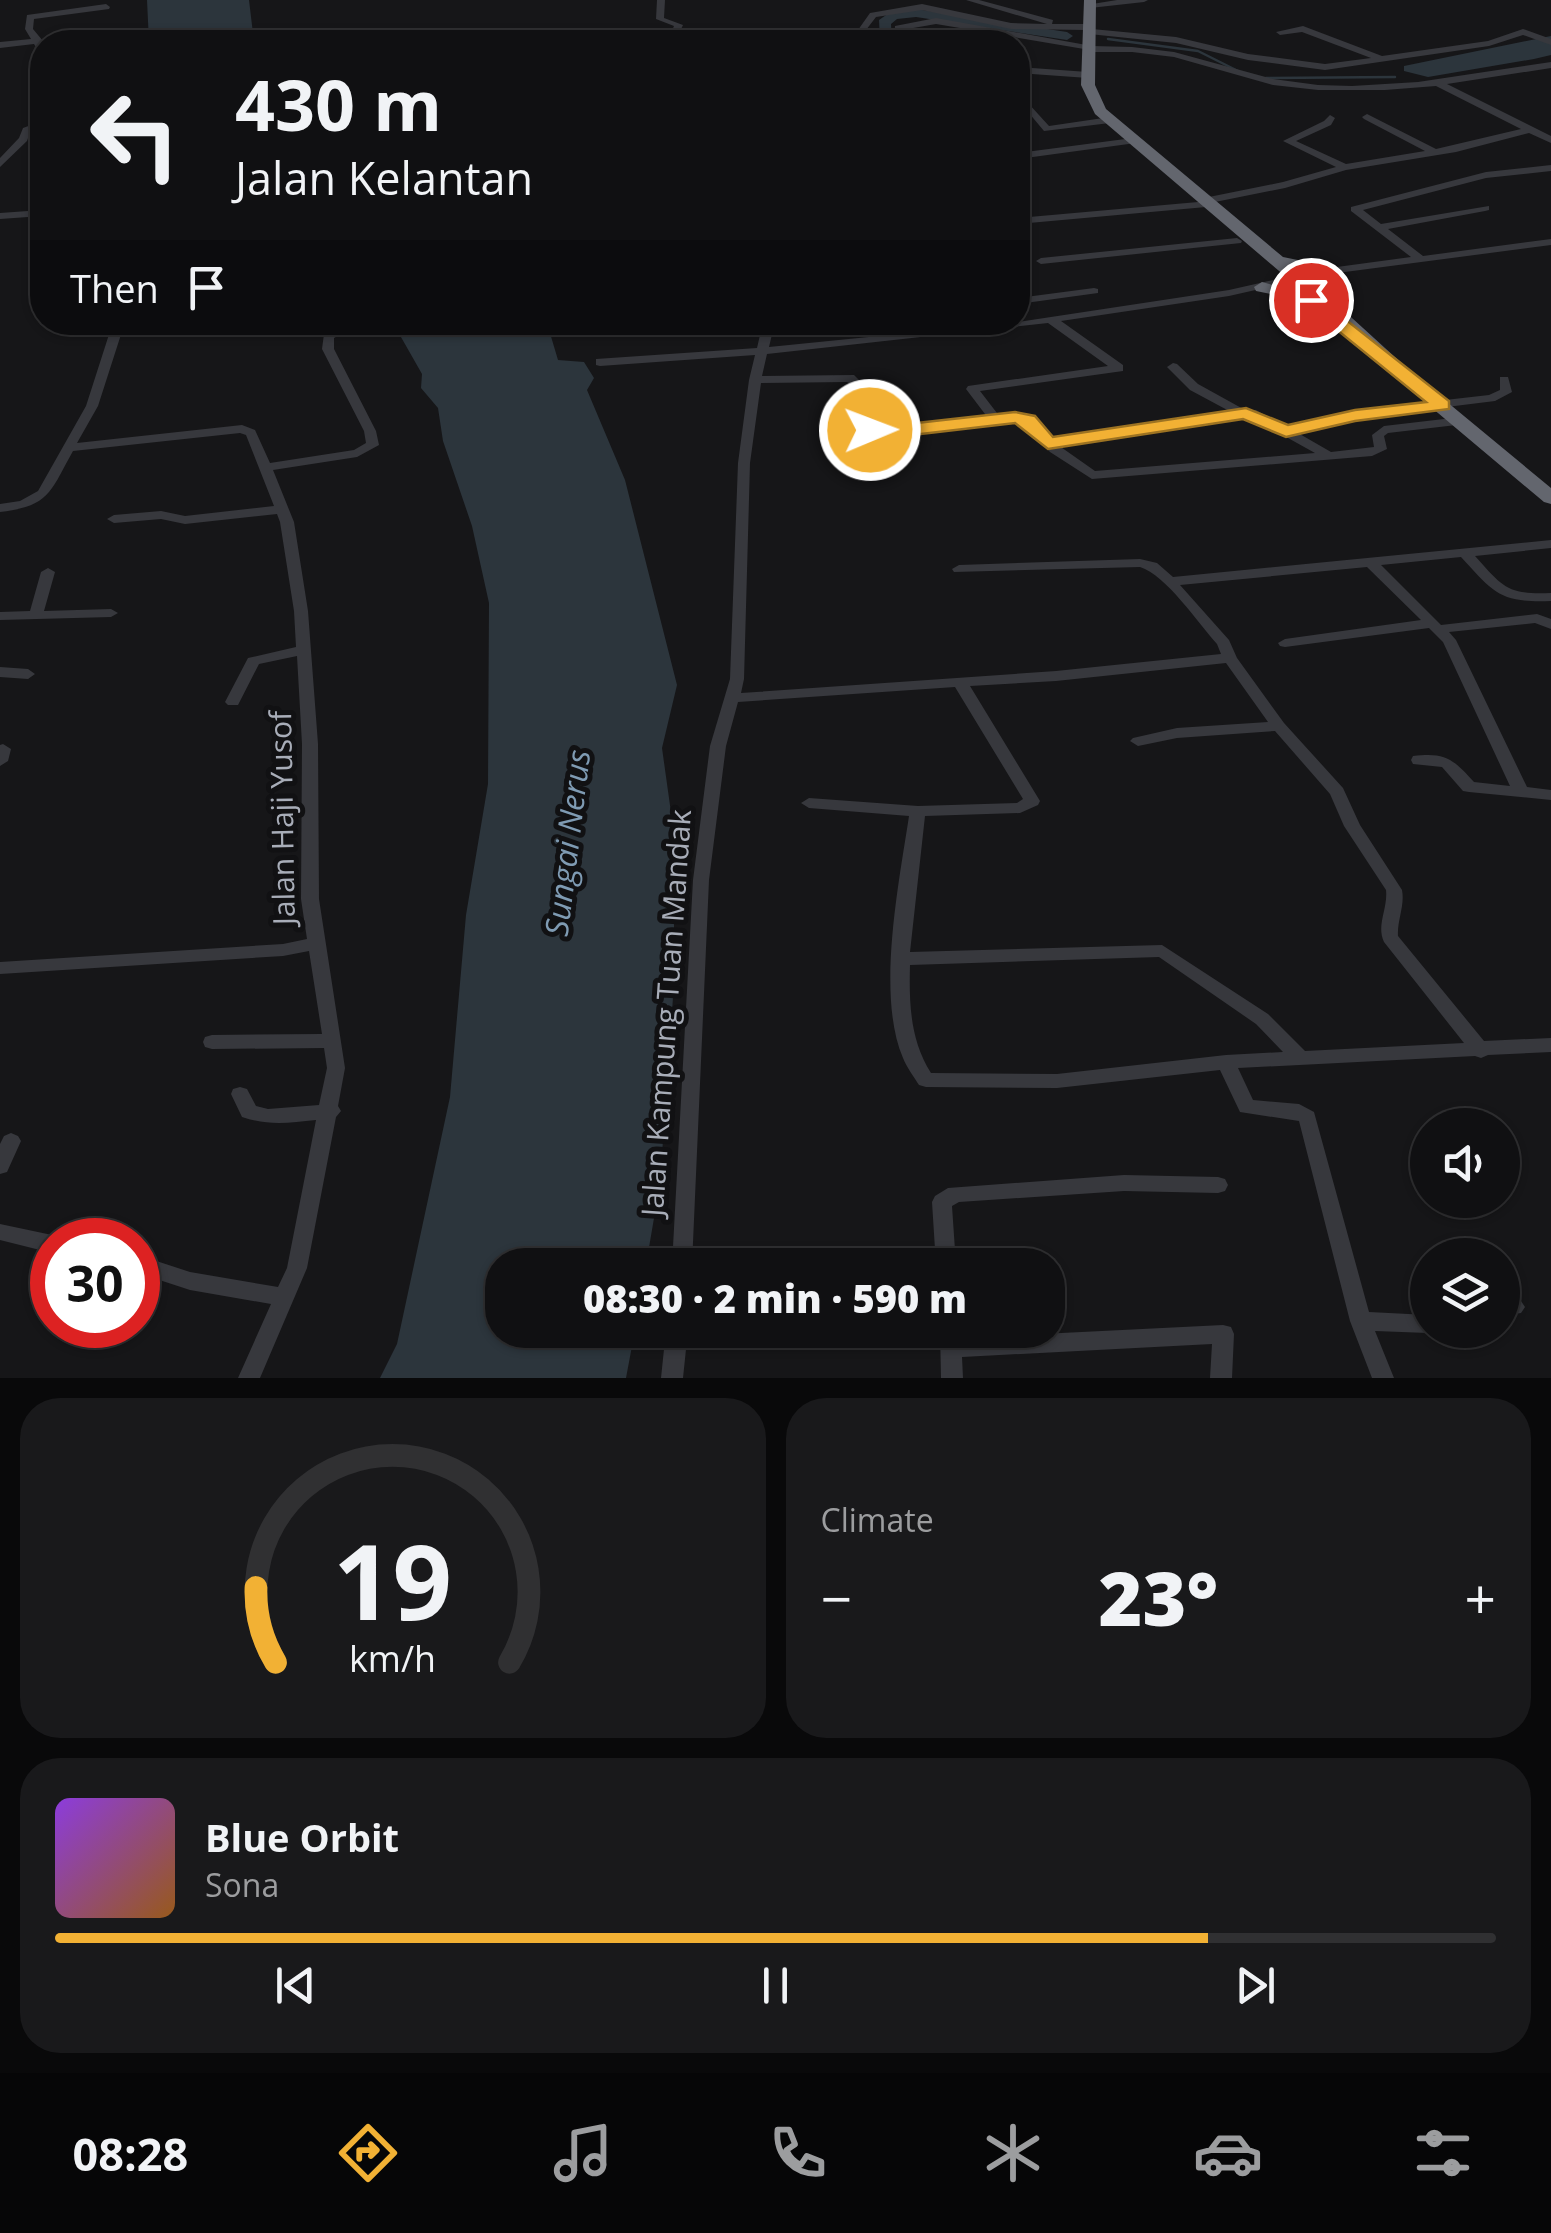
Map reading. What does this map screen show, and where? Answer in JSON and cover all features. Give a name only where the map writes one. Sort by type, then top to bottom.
[{"type":"highway","points":[[1090,3],[1088,75],[1093,102],[1133,142],[1262,247],[1295,264],[1335,272]]},
{"type":"highway","points":[[1207,204],[1215,219],[1237,241],[1334,310],[1548,492]]},
{"type":"highway","points":[[1262,247],[1311,300],[1410,378]]},
{"type":"highway","points":[[1334,310],[1318,284],[1335,272]]},
{"type":"highway","points":[[1260,286],[1270,278],[1288,277]]},
{"type":"highway","points":[[1260,286],[1311,300]]},
{"type":"street","points":[[71,11],[82,0]]},
{"type":"street","points":[[661,0],[660,19],[680,25],[677,30]]},
{"type":"street","points":[[970,0],[1073,28],[1089,38],[1169,54],[1271,82],[1333,90],[1380,91],[1551,65]]},
{"type":"street","points":[[1090,3],[1144,0]]},
{"type":"street","points":[[30,30],[30,17],[106,7]]},
{"type":"street","points":[[862,30],[872,15],[918,7],[1011,26],[1073,28]]},
{"type":"street","points":[[898,30],[929,21],[1014,30]]},
{"type":"street","points":[[1280,32],[1303,29],[1385,60]]},
{"type":"street","points":[[1030,32],[1089,38],[1181,40],[1302,65],[1340,67],[1527,33],[1551,42]]},
{"type":"street","points":[[0,45],[30,46]]},
{"type":"street","points":[[1030,71],[1088,75]]},
{"type":"street","points":[[1439,84],[1551,140]]},
{"type":"street","points":[[1030,109],[1047,129],[1110,120]]},
{"type":"street","points":[[1367,116],[1415,146],[1437,153]]},
{"type":"street","points":[[1330,118],[1328,123],[1288,141],[1345,167]]},
{"type":"street","points":[[0,164],[30,128]]},
{"type":"street","points":[[1030,220],[1207,204],[1345,167],[1437,153],[1528,130]]},
{"type":"street","points":[[1030,155],[1133,142]]},
{"type":"street","points":[[1422,260],[1355,209],[1496,173],[1551,168]]},
{"type":"street","points":[[1380,227],[1485,208]]},
{"type":"street","points":[[0,216],[30,214]]},
{"type":"street","points":[[1042,261],[1237,241]]},
{"type":"street","points":[[1288,277],[1551,242]]},
{"type":"street","points":[[1030,322],[1260,286]]},
{"type":"street","points":[[1030,298],[1094,290]]},
{"type":"street","points":[[995,419],[972,389],[1120,368],[1051,320]]},
{"type":"street","points":[[0,508],[38,499],[96,398],[116,335]]},
{"type":"street","points":[[264,468],[356,453],[373,446],[370,431],[328,348],[330,335]]},
{"type":"street","name":"Jalan Kampung Tuan Mandak","points":[[683,1248],[701,880],[718,746],[734,698],[744,464],[755,380],[767,335]]},
{"type":"street","points":[[600,362],[765,351],[889,335]]},
{"type":"street","points":[[1173,367],[1190,384],[1242,414]]},
{"type":"street","points":[[755,380],[850,378],[856,383],[870,430],[878,434],[995,419],[1029,420],[1048,443],[1092,476],[1378,451],[1378,435],[1384,430],[1462,421]]},
{"type":"street","points":[[1286,432],[1355,415],[1504,394],[1504,380]]},
{"type":"street","points":[[1048,443],[1242,414],[1257,415],[1330,456]]},
{"type":"street","name":"Jalan Haji Yusof","points":[[68,448],[242,430],[251,433],[282,509],[303,650],[310,744],[314,944],[336,1068],[296,1268],[249,1378]]},
{"type":"street","points":[[114,519],[161,515],[186,520],[282,509]]},
{"type":"street","points":[[1170,582],[1551,544]]},
{"type":"street","points":[[1464,552],[1510,598],[1551,597]]},
{"type":"street","points":[[1369,561],[1437,626],[1459,656],[1522,792]]},
{"type":"street","points":[[960,570],[1140,563],[1152,566],[1170,582],[1224,643],[1230,658],[1279,726],[1337,792],[1352,826],[1390,882],[1397,900],[1388,925],[1390,938],[1481,1052]]},
{"type":"street","points":[[36,615],[48,572]]},
{"type":"street","points":[[0,616],[111,613]]},
{"type":"street","points":[[1285,643],[1536,618],[1551,625]]},
{"type":"street","points":[[233,702],[253,660],[262,655],[303,650]]},
{"type":"street","points":[[734,698],[960,683],[1230,658]]},
{"type":"street","points":[[0,672],[28,674]]},
{"type":"street","points":[[809,802],[918,811],[1020,808],[1032,801],[960,683]]},
{"type":"street","points":[[1138,741],[1178,733],[1279,726]]},
{"type":"street","points":[[1418,760],[1446,762],[1470,787],[1551,795]]},
{"type":"street","points":[[918,811],[902,919],[900,994],[910,1058],[918,1072],[934,1082],[1057,1081],[1226,1062],[1481,1052],[1551,1045]]},
{"type":"street","points":[[0,968],[283,950],[314,944]]},
{"type":"street","points":[[901,960],[1162,950],[1262,1019],[1300,1057]]},
{"type":"street","points":[[212,1042],[333,1040]]},
{"type":"street","points":[[1226,1062],[1247,1107],[1298,1112],[1307,1117],[1361,1322],[1383,1378]]},
{"type":"street","points":[[240,1094],[248,1112],[268,1117],[330,1111]]},
{"type":"street","points":[[0,1166],[11,1141]]},
{"type":"street","points":[[945,1248],[942,1202],[955,1194],[1124,1183],[1218,1186]]},
{"type":"street","points":[[0,1232],[30,1239]]},
{"type":"street","points":[[160,1272],[190,1282],[285,1298]]},
{"type":"street","points":[[1361,1322],[1410,1323]]},
{"type":"street","points":[[1065,1337],[1222,1334],[1221,1378]]},
{"type":"street","points":[[672,1378],[675,1348]]},
{"type":"street","points":[[952,1348],[952,1378]]},
{"type":"water","points":[[147,0],[249,0],[253,30],[148,30]]},
{"type":"water","points":[[1551,36],[1551,55],[1428,77],[1404,71],[1404,66]]},
{"type":"water","name":"Sungai Nerus","points":[[400,335],[551,335],[558,360],[584,362],[594,378],[587,390],[625,480],[677,685],[662,748],[674,834],[674,983],[660,1183],[649,1248],[485,1248],[485,1348],[632,1348],[626,1378],[380,1378],[397,1344],[450,1097],[466,915],[488,784],[489,603],[472,526],[443,441],[438,408],[421,388],[422,374]]},
{"type":"waterway","points":[[885,30],[884,23],[893,16],[916,13],[1028,30]]},
{"type":"waterway","points":[[1030,30],[1067,36]]},
{"type":"waterway","points":[[1108,39],[1198,51],[1238,71]]},
{"type":"waterway","points":[[1266,78],[1395,77]]},
{"type":"route","points":[[870,430],[878,434],[1024,418],[1034,424],[1048,443],[1246,414],[1257,415],[1286,432],[1355,415],[1442,405],[1311,300]]}]
